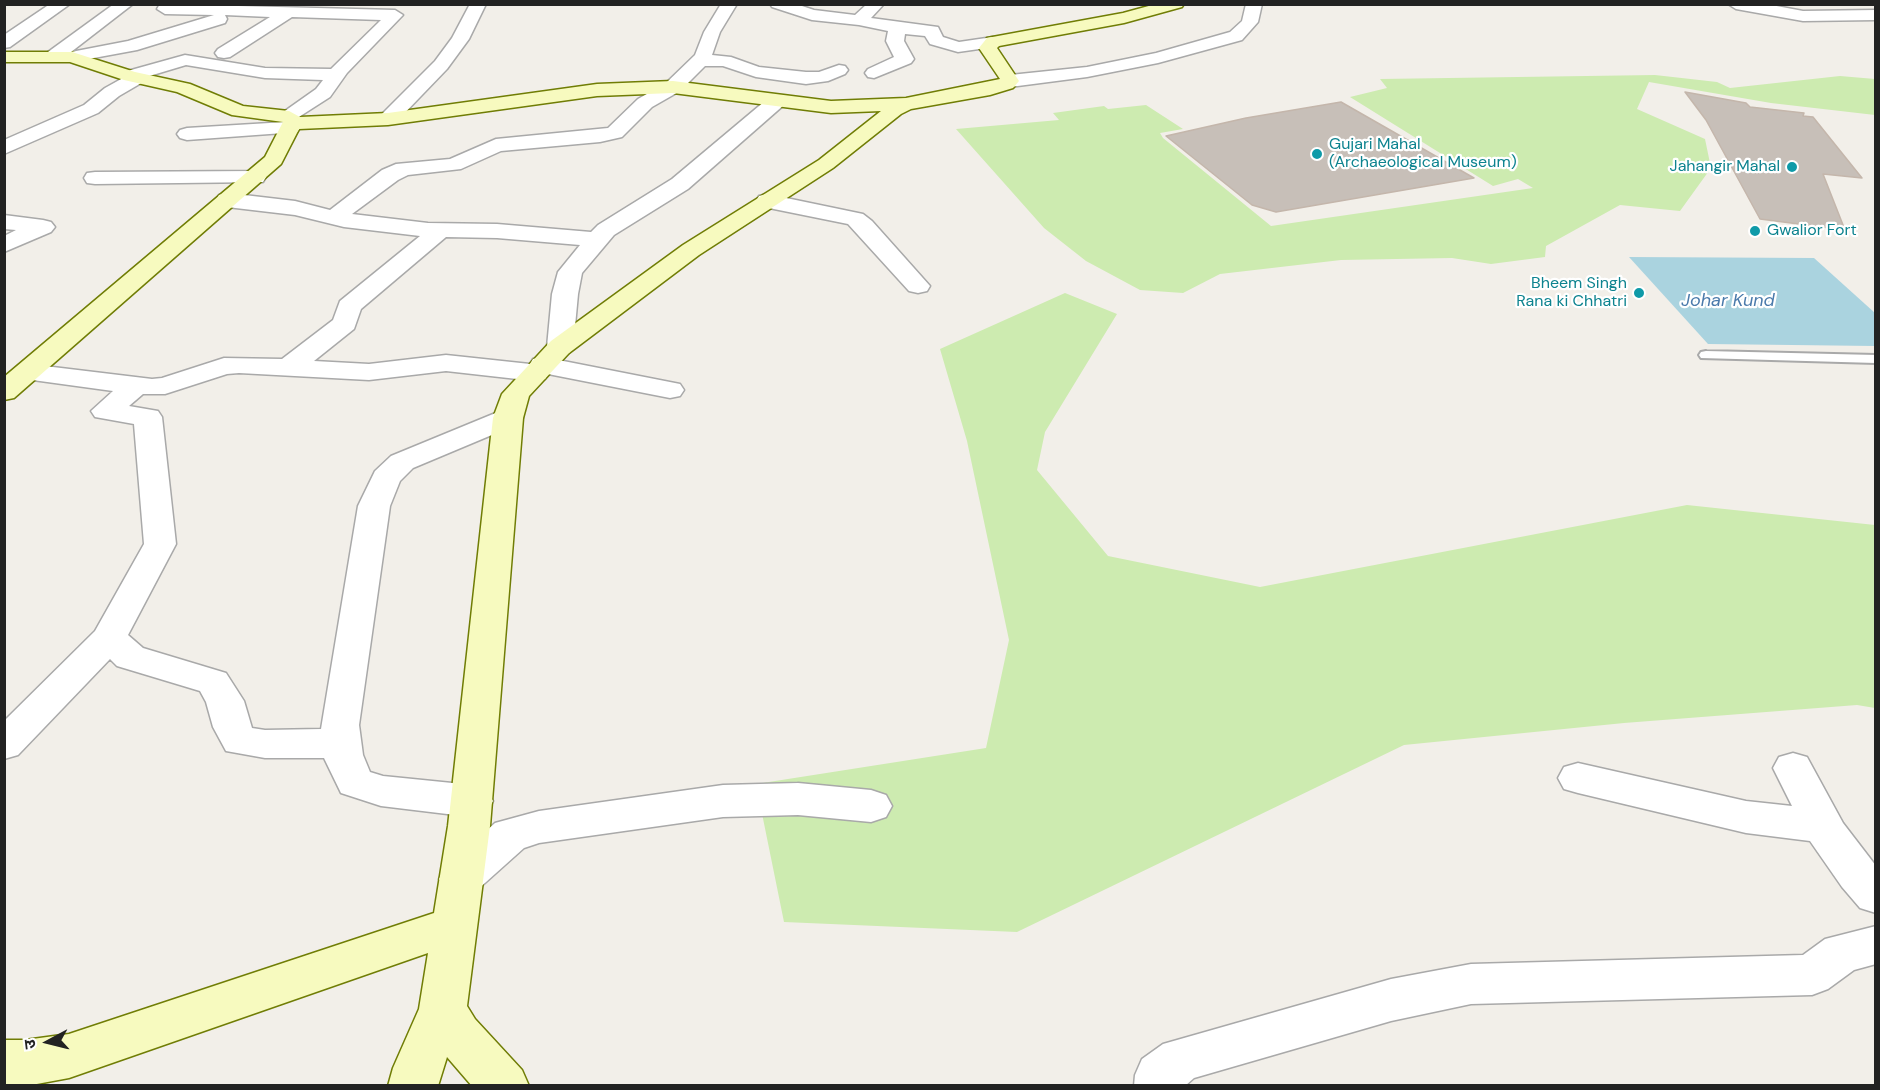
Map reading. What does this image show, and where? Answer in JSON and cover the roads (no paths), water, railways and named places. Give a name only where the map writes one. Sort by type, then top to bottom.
[{"type":"street","points":[[4,43],[62,4]]},
{"type":"street","points":[[63,57],[125,4]]},
{"type":"street","points":[[4,392],[22,368],[274,160],[291,123],[323,93],[336,75],[395,15],[165,9],[170,4]]},
{"type":"street","points":[[4,57],[63,57],[131,46],[264,4]]},
{"type":"street","points":[[388,119],[441,65],[460,39],[478,4]]},
{"type":"street","points":[[333,218],[390,175],[404,169],[454,165],[496,144],[615,133],[645,103],[673,87],[700,60],[729,4]]},
{"type":"street","points":[[778,4],[812,15],[932,31],[936,40],[958,47],[1124,18],[1176,4]]},
{"type":"street","points":[[860,20],[877,4]]},
{"type":"street","points":[[187,134],[291,123],[388,119],[597,90],[673,87],[831,107],[906,104],[990,89],[1010,81],[1087,72],[1158,58],[1236,36],[1250,22],[1254,4]]},
{"type":"street","points":[[1736,4],[1803,16],[1875,15]]},
{"type":"street","points":[[224,53],[289,12]]},
{"type":"street","points":[[1771,12],[1820,33]]},
{"type":"street","points":[[271,24],[335,25]]},
{"type":"street","points":[[874,73],[905,59],[895,41],[897,28]]},
{"type":"street","points":[[993,42],[988,48],[1010,81]]},
{"type":"street","points":[[63,57],[133,77],[183,88],[239,111],[291,123]]},
{"type":"street","points":[[4,148],[91,109],[133,77],[185,60],[265,73],[336,75]]},
{"type":"street","points":[[700,60],[725,61],[756,72],[806,78],[822,77],[839,70]]},
{"type":"street","points":[[546,361],[570,272],[606,230],[680,184],[778,100]]},
{"type":"street","points":[[413,1086],[418,1068],[443,1009],[472,801],[508,418],[516,394],[546,361],[691,250],[826,164],[894,110],[906,104]]},
{"type":"street","points":[[4,127],[46,129]]},
{"type":"street","points":[[95,178],[255,177]]},
{"type":"street","points":[[227,200],[295,208],[333,218],[441,230],[497,231],[598,240]]},
{"type":"street","points":[[767,201],[855,219],[918,286]]},
{"type":"street","points":[[4,222],[43,227],[4,244]]},
{"type":"street","points":[[288,368],[345,323],[349,306],[441,230]]},
{"type":"street","points":[[22,368],[137,385],[165,386],[225,366],[239,364],[369,372],[446,363],[546,361],[670,390]]},
{"type":"street","points":[[4,745],[109,638],[160,544],[148,417],[105,411],[137,385]]},
{"type":"street","points":[[472,801],[381,790],[355,782],[343,755],[340,725],[374,506],[386,478],[402,462],[508,418]]},
{"type":"street","points":[[109,638],[130,657],[213,682],[225,701],[232,728],[240,741],[265,744],[342,743]]},
{"type":"street","points":[[1793,768],[1823,826],[1857,875],[1875,895]]},
{"type":"street","points":[[1578,778],[1746,817],[1823,826]]},
{"type":"street","points":[[461,879],[510,835],[539,827],[723,801],[798,799],[871,806]]},
{"type":"street","points":[[4,1063],[25,1063],[69,1056],[454,926]]},
{"type":"street","points":[[1159,1086],[1160,1075],[1180,1060],[1392,1000],[1471,984],[1812,975],[1841,953],[1875,945]]},
{"type":"street","points":[[443,1009],[465,1042],[504,1086]]},
{"type":"lane","points":[[1706,355],[1875,359]]},
{"type":"water","name":"Johar Kund","points":[[1629,257],[1814,258],[1875,313],[1875,346],[1708,344]]},
{"type":"place","name":"Gujari Mahal (Archaeological Museum)","points":[[1317,154]]},
{"type":"place","name":"Jahangir Mahal","points":[[1792,167]]},
{"type":"place","name":"Gwalior Fort","points":[[1755,231]]},
{"type":"place","name":"Bheem Singh Rana ki Chhatri","points":[[1639,293]]}]
